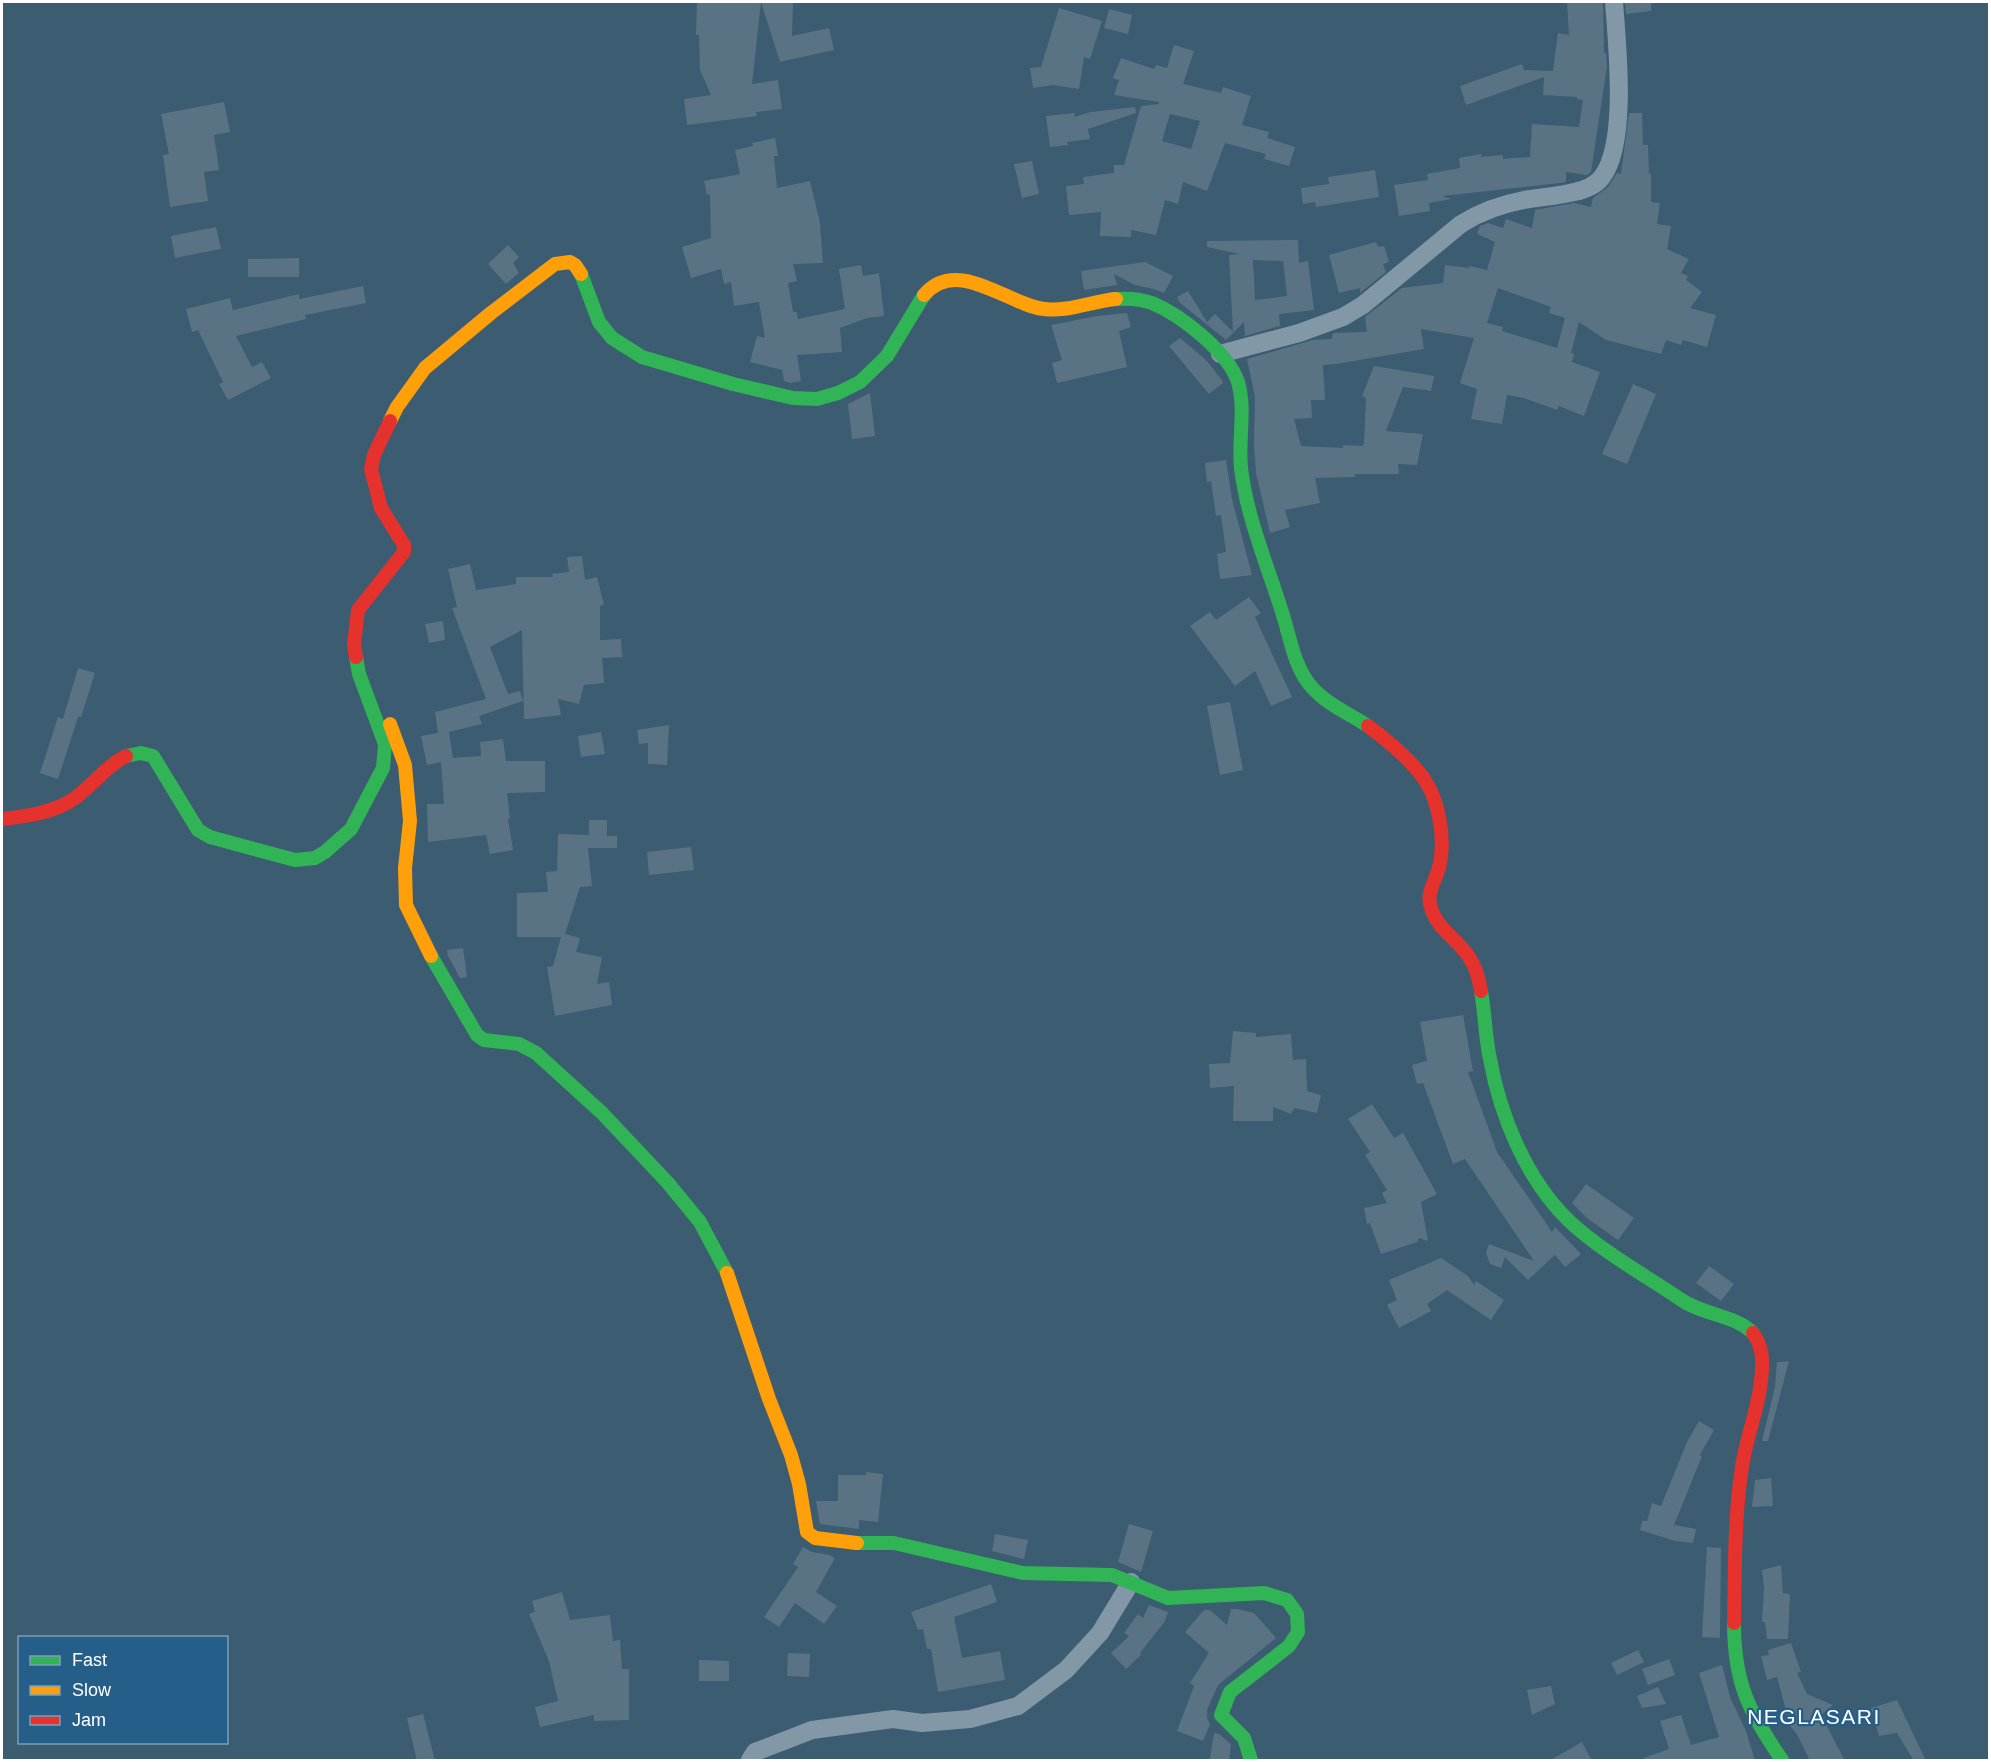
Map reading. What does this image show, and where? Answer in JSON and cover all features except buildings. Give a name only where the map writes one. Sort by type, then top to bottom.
[{"type":"street","points":[[1220,354],[1299,333],[1343,317],[1363,305],[1461,224],[1475,216],[1514,202],[1574,193],[1601,179],[1615,146],[1619,93],[1614,2]]},
{"type":"street","points":[[2,819],[21,817],[65,804],[123,757],[135,752],[144,752],[153,756],[198,830],[222,842],[295,860],[315,858],[351,830],[383,768],[385,744],[359,674],[354,645],[358,610],[404,552],[402,539],[386,519],[381,507],[372,468],[374,455],[397,407],[425,368],[555,264],[570,262],[575,265],[582,276],[599,322],[612,338],[642,357],[733,384],[793,398],[817,399],[838,393],[860,382],[887,356],[927,292],[934,284],[948,280],[974,283],[1044,310],[1113,299],[1139,298],[1152,302],[1191,328],[1220,354],[1234,372],[1239,384],[1242,402],[1240,443],[1242,473],[1247,501],[1270,582],[1302,675],[1321,698],[1371,728],[1411,764],[1429,788],[1440,823],[1441,864],[1427,895],[1430,907],[1473,962],[1480,989],[1494,1079],[1502,1104],[1528,1164],[1567,1219],[1613,1254],[1695,1308],[1745,1325],[1756,1338],[1761,1350],[1762,1376],[1743,1463],[1739,1498],[1736,1528],[1734,1626],[1740,1685],[1751,1712],[1782,1761]]},
{"type":"street","points":[[354,645],[368,669],[405,765],[410,821],[405,868],[406,905],[428,951],[477,1035],[484,1040],[519,1044],[536,1053],[602,1113],[668,1183],[700,1222],[729,1278],[791,1455],[799,1484],[806,1526],[810,1535],[818,1539],[846,1544],[894,1543],[1023,1573],[1107,1575],[1131,1582],[1168,1598],[1264,1593],[1287,1600],[1294,1607],[1298,1622],[1298,1632],[1294,1640],[1230,1692],[1221,1714],[1227,1722],[1245,1736],[1251,1761]]},
{"type":"street","points":[[734,1761],[752,1756],[812,1730],[893,1719],[922,1723],[970,1719],[1018,1706],[1066,1670],[1100,1633],[1131,1582]]},
{"type":"traffic: fast","points":[[581,274],[599,322],[612,338],[642,357],[733,384],[793,398],[817,399],[838,393],[860,382],[887,356],[924,295]]},
{"type":"traffic: fast","points":[[1116,299],[1148,302],[1176,316],[1214,347],[1233,370],[1240,392],[1242,414],[1240,447],[1244,487],[1258,541],[1296,658],[1304,676],[1315,691],[1368,726]]},
{"type":"traffic: fast","points":[[126,756],[141,753],[153,756],[198,830],[210,837],[295,860],[315,858],[351,829],[383,768],[385,744],[359,674],[356,657]]},
{"type":"traffic: fast","points":[[431,956],[477,1035],[484,1040],[519,1044],[536,1053],[602,1113],[668,1183],[700,1222],[727,1273]]},
{"type":"traffic: fast","points":[[1481,991],[1488,1050],[1500,1102],[1517,1145],[1553,1204],[1581,1231],[1637,1271],[1689,1304],[1736,1322],[1753,1333]]},
{"type":"traffic: fast","points":[[857,1543],[894,1543],[1023,1573],[1112,1575],[1168,1598],[1264,1593],[1287,1600],[1297,1614],[1298,1632],[1289,1646],[1230,1692],[1221,1715],[1244,1738],[1251,1760]]},
{"type":"traffic: fast","points":[[1734,1623],[1740,1680],[1752,1711],[1782,1760]]},
{"type":"traffic: slow","points":[[390,421],[397,407],[425,368],[491,313],[555,264],[570,262],[581,274]]},
{"type":"traffic: slow","points":[[924,295],[937,284],[952,280],[967,281],[983,286],[1030,306],[1044,309],[1071,308],[1116,299]]},
{"type":"traffic: slow","points":[[390,724],[405,765],[410,821],[405,868],[406,905],[431,956]]},
{"type":"traffic: slow","points":[[727,1273],[769,1399],[791,1455],[799,1484],[807,1532],[815,1538],[857,1543]]},
{"type":"traffic: jam","points":[[356,657],[354,645],[358,610],[404,552],[404,545],[381,508],[371,469],[374,455],[390,421]]},
{"type":"traffic: jam","points":[[1368,726],[1413,765],[1434,797],[1440,820],[1442,842],[1438,869],[1430,892],[1430,904],[1439,924],[1465,951],[1471,961],[1477,973],[1481,991]]},
{"type":"traffic: jam","points":[[2,819],[40,813],[67,803],[126,756]]},
{"type":"traffic: jam","points":[[1734,1623],[1735,1545],[1739,1486],[1759,1393],[1762,1368],[1761,1350],[1753,1333]]},
{"type":"district","name":"NEGLASARI","points":[[1814,1717]]}]
